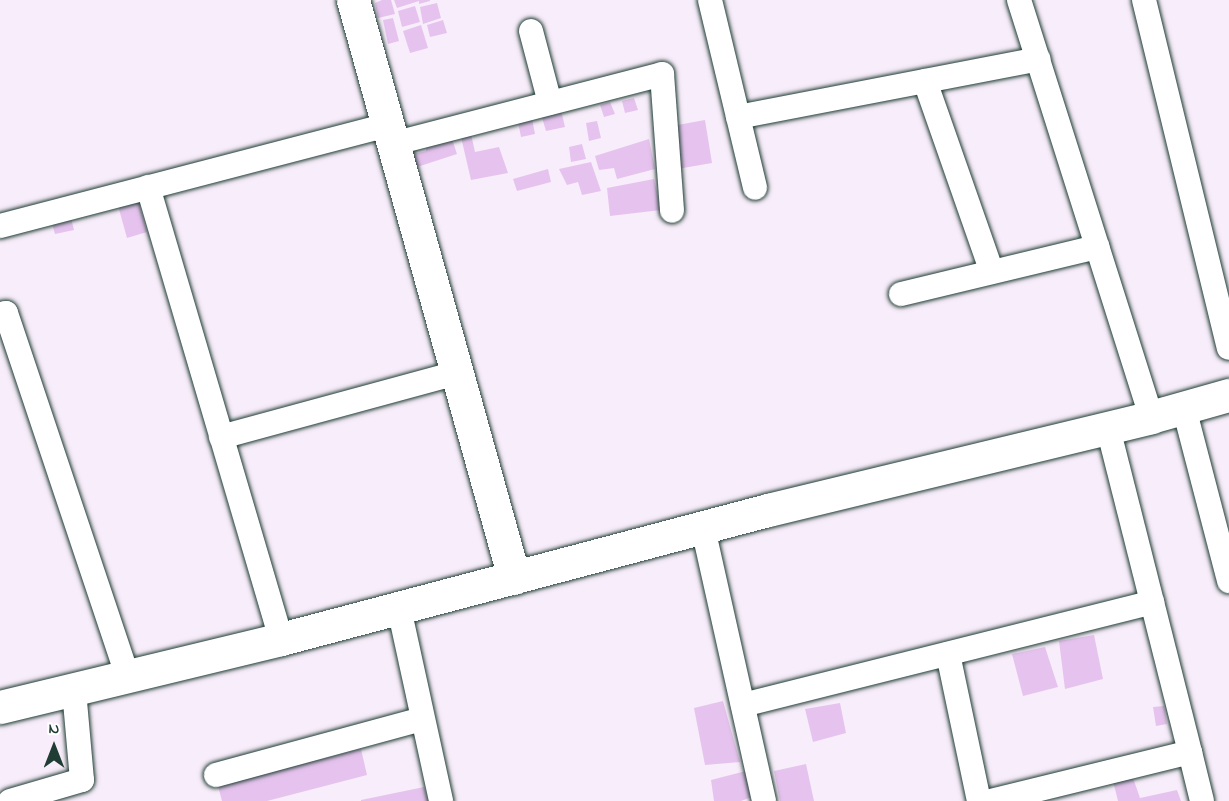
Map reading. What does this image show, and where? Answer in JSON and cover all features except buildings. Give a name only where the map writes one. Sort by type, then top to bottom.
[{"type":"street","points":[[353,0],[514,578]]},
{"type":"street","points":[[710,0],[755,188]]},
{"type":"street","points":[[1019,0],[1151,417]]},
{"type":"street","points":[[1144,0],[1229,348]]},
{"type":"street","points":[[531,31],[550,103]]},
{"type":"street","points":[[738,117],[1038,59]]},
{"type":"street","points":[[0,226],[148,188],[390,134],[550,103],[662,74],[672,211]]},
{"type":"street","points":[[925,81],[992,272]]},
{"type":"street","points":[[148,188],[281,639]]},
{"type":"street","points":[[900,294],[1097,247]]},
{"type":"street","points":[[0,314],[6,313],[128,678]]},
{"type":"street","points":[[221,436],[456,373]]},
{"type":"street","points":[[0,707],[128,678],[703,528],[1108,428],[1229,395]]},
{"type":"street","points":[[1184,408],[1229,581]]},
{"type":"street","points":[[1108,428],[1202,801]]},
{"type":"street","points":[[703,528],[764,801]]},
{"type":"street","points":[[743,705],[1152,602]]},
{"type":"street","points":[[399,608],[441,801]]},
{"type":"street","points":[[948,654],[980,801]]},
{"type":"street","points":[[10,801],[82,780],[74,690]]},
{"type":"street","points":[[216,775],[422,719]]},
{"type":"street","points":[[991,801],[1190,752]]}]
